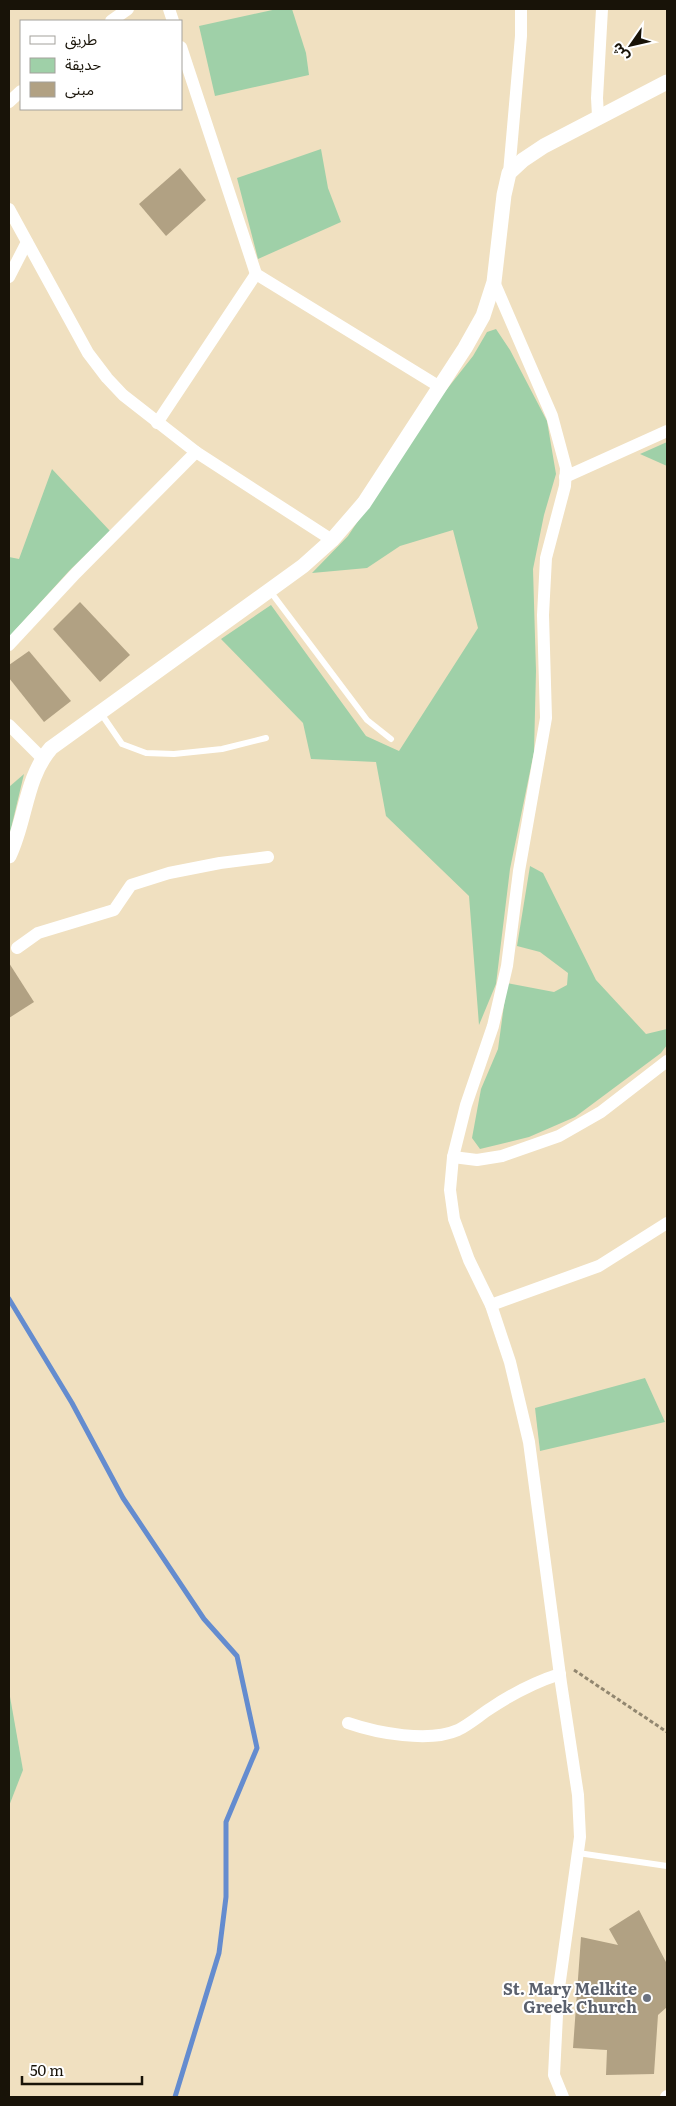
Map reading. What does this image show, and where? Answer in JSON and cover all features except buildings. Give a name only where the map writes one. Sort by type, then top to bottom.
[{"type":"street","points":[[113,20],[128,9]]},
{"type":"street","points":[[9,856],[34,775],[42,758],[70,733],[100,711],[270,591],[332,540],[364,503],[382,478],[483,316],[494,282],[504,195],[509,173],[521,36],[521,9]]},
{"type":"street","points":[[598,116],[596,98],[602,9]]},
{"type":"street","points":[[182,50],[256,274],[440,387]]},
{"type":"street","points":[[509,173],[523,160],[544,146],[598,116],[667,82]]},
{"type":"street","points":[[9,102],[20,92]]},
{"type":"street","points":[[9,209],[88,353],[123,395],[196,452],[332,540]]},
{"type":"street","points":[[9,277],[28,242]]},
{"type":"street","points":[[157,423],[256,274]]},
{"type":"street","points":[[494,282],[552,416],[566,468],[565,486],[546,558],[543,615],[546,718],[521,862],[507,966],[493,1026],[466,1105],[453,1157],[450,1190],[454,1219],[469,1260],[491,1305],[510,1362],[529,1442],[578,1794],[580,1837],[558,1995],[554,2075],[564,2097]]},
{"type":"street","points":[[565,478],[667,431]]},
{"type":"street","points":[[9,645],[76,573],[196,452]]},
{"type":"street","points":[[9,724],[42,758]]},
{"type":"street","points":[[17,948],[38,933],[114,910],[132,885],[169,873],[220,863],[268,857]]},
{"type":"street","points":[[453,1157],[476,1160],[502,1156],[559,1136],[601,1112],[667,1061]]},
{"type":"street","points":[[491,1305],[599,1266],[667,1223]]},
{"type":"street","points":[[348,1723],[391,1733],[421,1736],[447,1733],[465,1726],[514,1694],[560,1674]]},
{"type":"lane","points":[[270,591],[367,720],[391,739]]},
{"type":"lane","points":[[100,711],[122,744],[146,753],[174,754],[222,749],[266,738]]},
{"type":"lane","points":[[578,1853],[667,1866]]},
{"type":"path","points":[[558,1661],[667,1732]]},
{"type":"green space","points":[[277,9],[292,9],[306,53],[309,75],[215,96],[199,26]]},
{"type":"green space","points":[[321,149],[328,188],[341,222],[258,259],[237,178]]},
{"type":"green space","points":[[496,329],[510,350],[547,421],[556,474],[544,515],[533,569],[536,671],[534,752],[510,869],[496,984],[479,1025],[469,896],[386,816],[376,762],[311,759],[303,723],[221,639],[271,605],[366,736],[399,751],[478,628],[453,530],[400,546],[367,568],[312,573],[348,536],[440,398],[473,356],[487,332]]},
{"type":"green space","points":[[667,442],[667,466],[640,454]]},
{"type":"green space","points":[[52,469],[110,531],[69,571],[9,637],[9,557],[19,559]]},
{"type":"green space","points":[[24,774],[9,837],[9,787]]},
{"type":"green space","points":[[530,866],[543,873],[596,980],[646,1034],[667,1029],[667,1045],[661,1053],[575,1117],[529,1137],[480,1149],[472,1138],[481,1089],[498,1049],[507,983],[554,992],[567,985],[568,973],[540,952],[517,946]]},
{"type":"green space","points":[[645,1378],[665,1422],[540,1451],[535,1408]]},
{"type":"green space","points":[[9,1691],[23,1770],[9,1806]]},
{"type":"waterway","points":[[9,1299],[72,1403],[123,1498],[204,1619],[237,1656],[257,1748],[226,1822],[226,1897],[219,1953],[175,2097]]},
{"type":"place","name":"St. Mary Melkite Greek Church","points":[[647,1998]]}]
